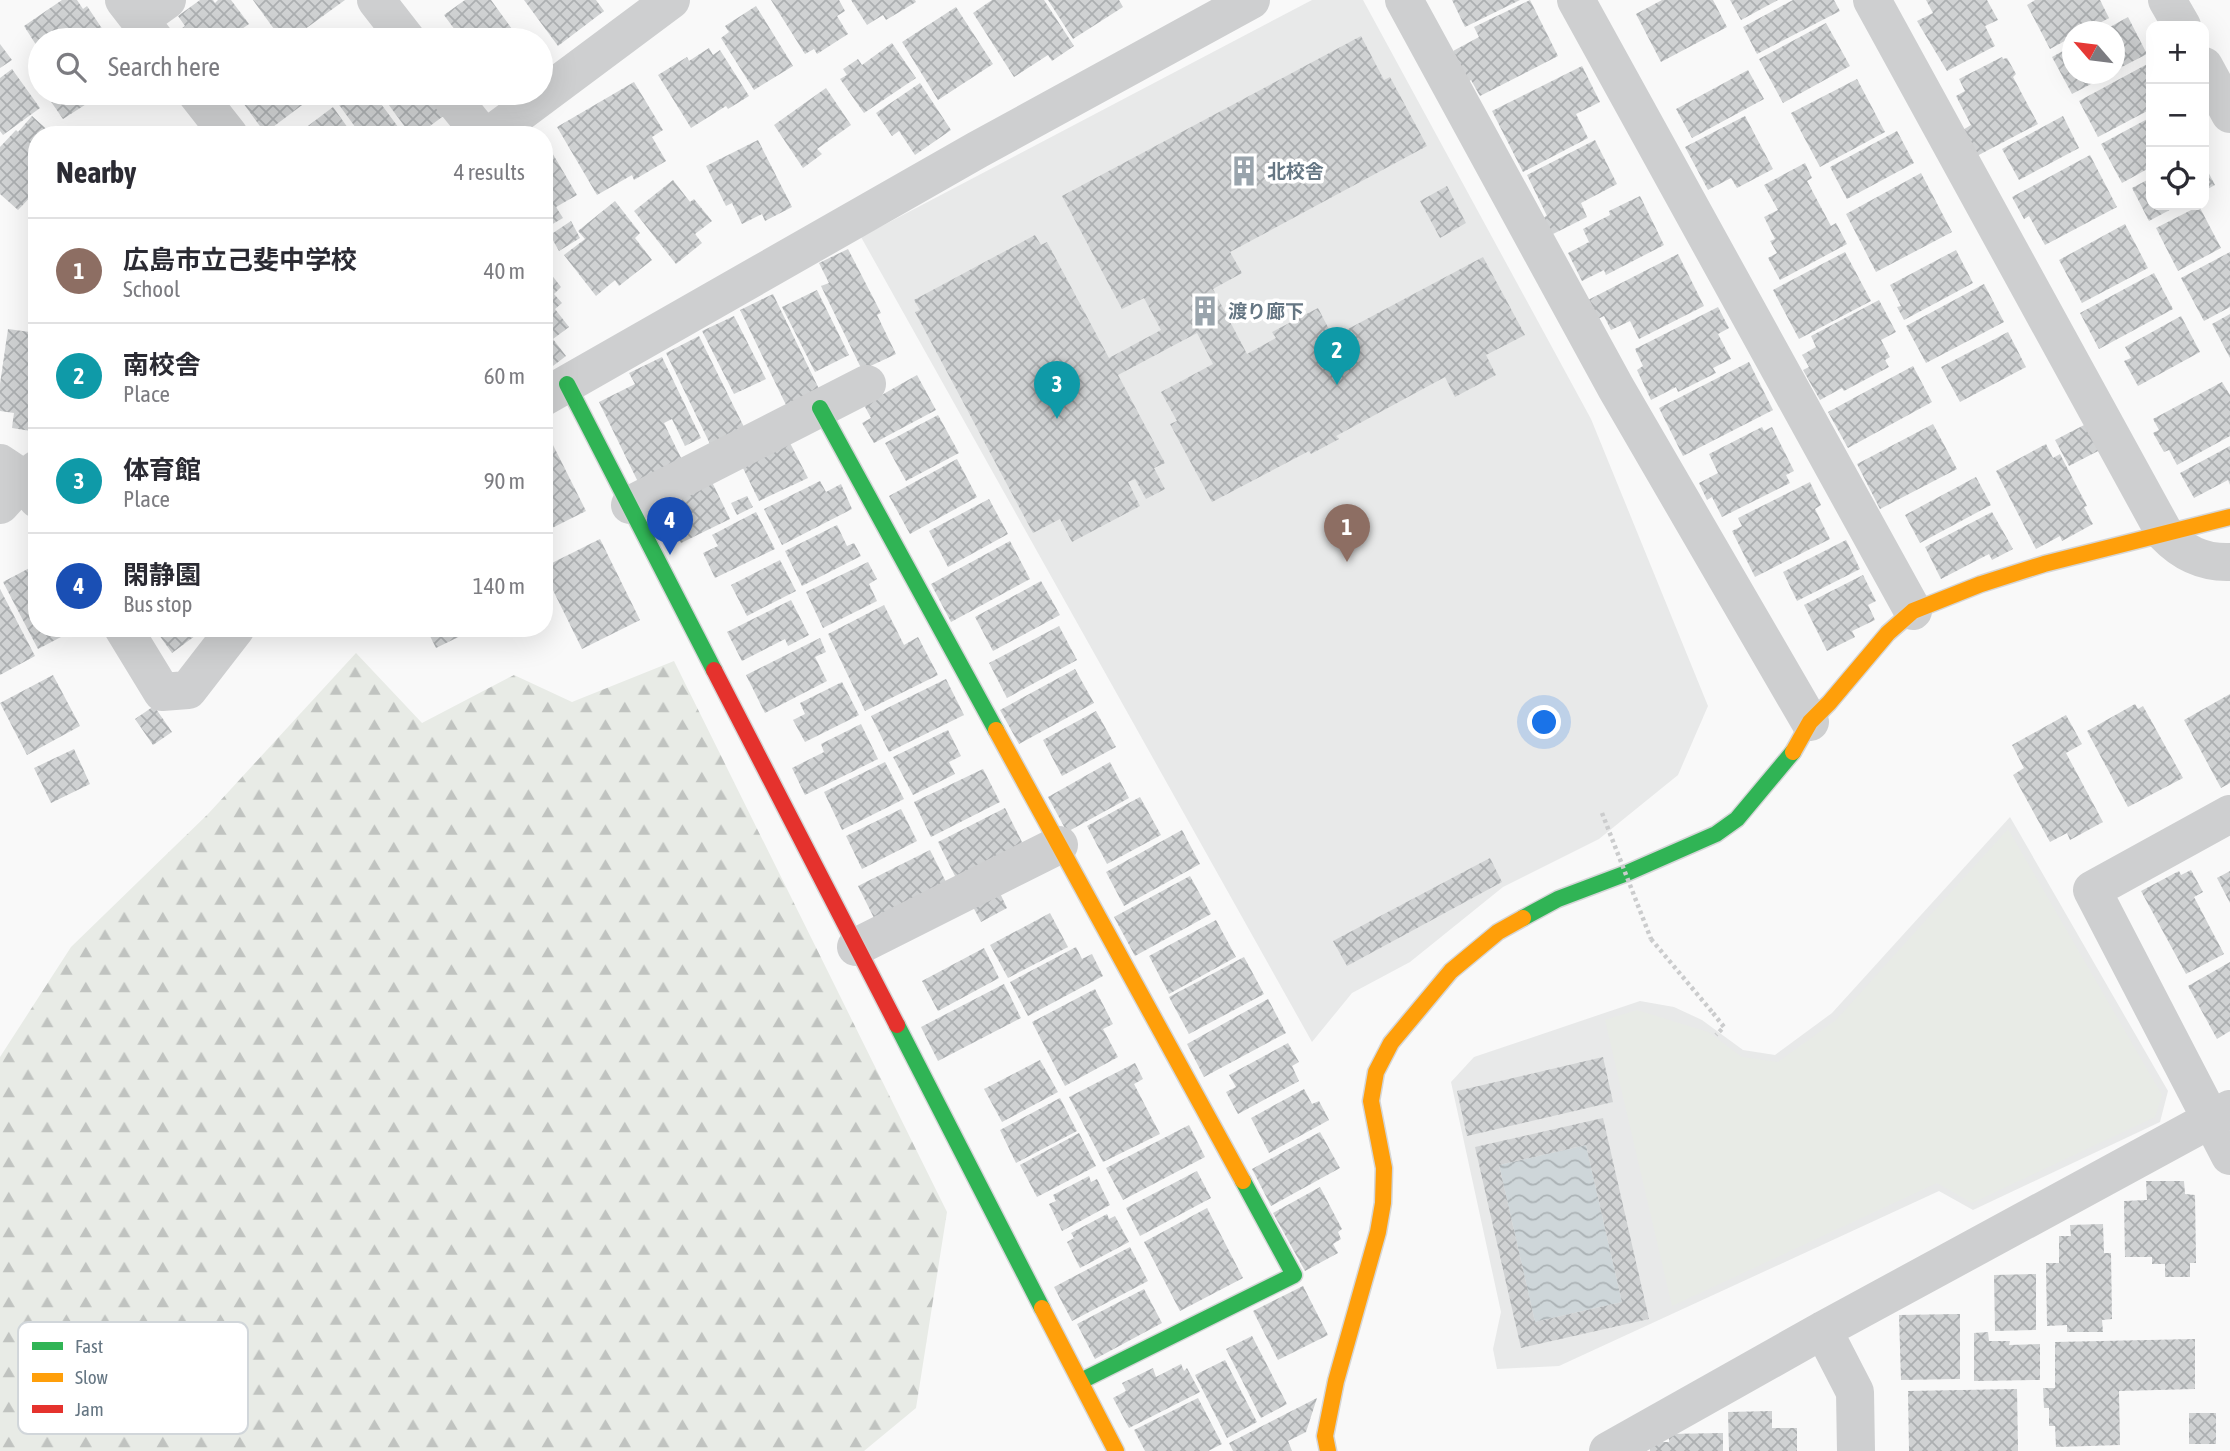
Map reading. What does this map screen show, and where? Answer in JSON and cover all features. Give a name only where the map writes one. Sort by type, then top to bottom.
[{"type":"street","points":[[376,0],[398,28]]},
{"type":"street","points":[[553,88],[671,0]]},
{"type":"street","points":[[1116,1451],[629,505],[556,390],[977,150],[1251,0]]},
{"type":"street","points":[[1404,0],[1616,388],[1810,722]]},
{"type":"street","points":[[1576,0],[1913,611]]},
{"type":"street","points":[[1872,0],[2165,534],[2181,550],[2203,560],[2230,562]]},
{"type":"street","points":[[2167,0],[2179,21]]},
{"type":"street","points":[[2209,75],[2230,114]]},
{"type":"street","points":[[205,105],[222,126]]},
{"type":"street","points":[[458,105],[475,126]]},
{"type":"street","points":[[502,126],[530,105]]},
{"type":"street","points":[[629,505],[866,384]]},
{"type":"street","points":[[820,408],[1294,1275],[1081,1381]]},
{"type":"street","points":[[1328,1451],[1325,1436],[1336,1381],[1378,1231],[1383,1203],[1384,1168],[1371,1101],[1376,1072],[1391,1043],[1451,971],[1498,932],[1558,899],[1627,873],[1716,834],[1737,819],[1790,756],[1810,722],[1888,633],[1913,611],[1981,584],[2044,564],[2230,517]]},
{"type":"street","points":[[128,637],[162,692],[188,690],[229,637]]},
{"type":"street","points":[[2230,814],[2092,890],[2220,1114],[2230,1156]]},
{"type":"street","points":[[856,947],[1059,845]]},
{"type":"street","points":[[1608,1451],[1823,1330],[2220,1114]]},
{"type":"street","points":[[1823,1330],[1854,1392],[1856,1451]]},
{"type":"path","points":[[1602,813],[1651,939],[1724,1027],[1716,1035]]},
{"type":"shaded area","points":[[1312,0],[1363,0],[1591,419],[1708,706],[1678,775],[1599,839],[1503,887],[1410,962],[1352,993],[1312,1042],[861,237]]},
{"type":"shaded area","points":[[2010,817],[2168,1091],[2160,1122],[1973,1210],[1939,1191],[1559,1366],[1497,1369],[1493,1349],[1501,1312],[1451,1082],[1474,1057],[1640,1001],[1674,1007],[1702,1020],[1743,1050],[1775,1055],[1832,1013]]},
{"type":"green space","points":[[356,653],[422,723],[514,675],[572,702],[674,661],[947,1212],[916,1408],[864,1451],[0,1451],[0,1057],[71,947],[208,814]]},
{"type":"green space","points":[[2008,829],[2162,1095],[2155,1117],[1972,1203],[1937,1183],[1672,1306],[1605,1020],[1637,1010],[1708,1032],[1742,1057],[1778,1062],[1836,1020]]},
{"type":"water","points":[[1586,1145],[1622,1302],[1535,1322],[1499,1165]]},
{"type":"building","points":[[62,0],[77,0],[83,9],[87,6],[102,28],[28,28],[28,32],[24,26]]},
{"type":"building","points":[[200,0],[213,0],[215,3],[218,0],[231,0],[249,24],[243,28],[182,28],[185,26],[178,16]]},
{"type":"building","points":[[253,0],[345,0],[306,28],[273,28]]},
{"type":"building","points":[[465,0],[491,0],[511,28],[454,28],[444,15]]},
{"type":"building","points":[[524,0],[596,0],[604,11],[558,46],[553,39],[553,28],[545,28]]},
{"type":"building","points":[[771,0],[839,0],[845,11],[837,16],[848,34],[817,54],[814,49],[805,54]]},
{"type":"building","points":[[851,0],[916,2],[886,20],[883,15],[867,25]]},
{"type":"building","points":[[992,0],[1044,0],[1074,46],[1052,61],[1048,55],[1014,77],[973,13]]},
{"type":"building","points":[[1048,0],[1119,0],[1123,7],[1073,39]]},
{"type":"building","points":[[1452,0],[1520,0],[1465,27]]},
{"type":"building","points":[[1530,0],[1558,56],[1480,96],[1471,80],[1468,82],[1453,51],[1479,37],[1474,27]]},
{"type":"building","points":[[1662,0],[1713,0],[1727,27],[1661,62],[1636,14]]},
{"type":"building","points":[[1730,0],[1778,0],[1741,20]]},
{"type":"building","points":[[1793,0],[1834,0],[1840,11],[1757,54],[1743,27]]},
{"type":"building","points":[[1926,0],[1987,0],[1998,20],[1985,26],[1995,46],[1947,71],[1917,21],[1933,13]]},
{"type":"building","points":[[2035,0],[2100,0],[2109,18],[2103,21],[2062,21],[2062,42],[2050,49],[2027,5]]},
{"type":"building","points":[[756,6],[793,66],[754,90],[721,38],[729,32],[725,26]]},
{"type":"building","points":[[956,7],[993,64],[938,100],[902,42]]},
{"type":"building","points":[[2128,17],[2146,52],[2125,65],[2125,21],[2121,21]]},
{"type":"building","points":[[1826,23],[1850,66],[1783,103],[1759,59]]},
{"type":"building","points":[[1361,36],[1384,80],[1390,77],[1427,146],[1230,252],[1242,273],[1213,289],[1247,354],[1276,338],[1272,332],[1318,308],[1333,337],[1483,257],[1525,335],[1486,355],[1496,375],[1455,397],[1445,377],[1336,436],[1339,439],[1311,454],[1309,451],[1212,502],[1170,424],[1177,421],[1161,392],[1213,364],[1197,333],[1118,375],[1165,463],[1154,468],[1165,489],[1146,499],[1135,479],[1128,482],[1140,506],[1072,542],[1060,519],[1033,533],[915,312],[920,310],[914,300],[1035,235],[1041,245],[1047,242],[1109,358],[1161,330],[1144,298],[1122,309],[1062,196]]},
{"type":"building","points":[[892,43],[916,78],[864,113],[840,79],[847,75],[843,69],[858,59],[862,65]]},
{"type":"building","points":[[0,44],[12,60],[0,68]]},
{"type":"building","points":[[709,48],[713,55],[720,50],[749,96],[728,109],[726,106],[691,128],[658,75],[687,57],[689,61]]},
{"type":"building","points":[[2062,52],[2062,76],[2052,57]]},
{"type":"building","points":[[2002,57],[2007,58],[2016,74],[2013,77],[2038,124],[1975,157],[1961,131],[1971,125],[1956,96],[1965,91],[1959,79]]},
{"type":"building","points":[[2146,65],[2146,112],[2098,137],[2079,101],[2110,84],[2125,84],[2125,76]]},
{"type":"building","points":[[1582,66],[1600,102],[1576,114],[1588,138],[1523,172],[1492,111]]},
{"type":"building","points":[[12,69],[28,91],[28,105],[38,105],[40,108],[3,135],[0,131],[0,78]]},
{"type":"building","points":[[1748,70],[1764,99],[1692,138],[1676,109]]},
{"type":"building","points":[[1857,79],[1885,132],[1820,167],[1791,113]]},
{"type":"building","points":[[634,82],[663,130],[652,137],[666,161],[634,180],[632,175],[597,195],[557,127]]},
{"type":"building","points":[[920,83],[951,130],[915,155],[899,131],[892,136],[876,113]]},
{"type":"building","points":[[2067,84],[2091,84],[2072,94]]},
{"type":"building","points":[[826,88],[851,125],[817,149],[822,154],[803,168],[774,125]]},
{"type":"building","points":[[53,105],[85,105],[63,119]]},
{"type":"building","points":[[245,105],[302,105],[274,126],[260,126]]},
{"type":"building","points":[[339,105],[382,105],[397,126],[354,126]]},
{"type":"building","points":[[389,105],[439,105],[446,114],[430,126],[404,126]]},
{"type":"building","points":[[333,107],[347,126],[308,126]]},
{"type":"building","points":[[32,116],[43,126],[28,126],[28,199],[18,210],[0,194],[0,147],[16,130],[18,132]]},
{"type":"building","points":[[1745,116],[1773,169],[1737,188],[1731,178],[1708,190],[1685,147]]},
{"type":"building","points":[[2063,116],[2079,148],[2019,180],[2002,149]]},
{"type":"building","points":[[2146,120],[2146,170],[2122,183],[2101,144]]},
{"type":"building","points":[[1897,131],[1914,163],[1847,199],[1830,167]]},
{"type":"building","points":[[758,140],[792,207],[765,221],[762,214],[742,224],[732,203],[726,206],[706,166]]},
{"type":"building","points":[[1595,140],[1617,184],[1581,203],[1587,217],[1551,235],[1542,218],[1547,216],[1527,175]]},
{"type":"building","points":[[553,154],[577,195],[556,207],[563,218],[553,224]]},
{"type":"building","points":[[2090,155],[2117,207],[2045,245],[2029,216],[2024,219],[2012,197]]},
{"type":"building","points":[[1805,163],[1812,178],[1807,181],[1831,226],[1836,223],[1847,244],[1780,280],[1768,258],[1777,253],[1770,241],[1775,239],[1764,217],[1778,210],[1764,185]]},
{"type":"building","points":[[1921,173],[1952,232],[1876,272],[1846,214]]},
{"type":"building","points":[[2209,174],[2215,185],[2209,188]]},
{"type":"building","points":[[673,180],[690,202],[694,199],[712,221],[695,234],[702,243],[676,264],[634,211]]},
{"type":"building","points":[[2146,181],[2146,210],[2170,210],[2149,221],[2132,188]]},
{"type":"building","points":[[1447,186],[1466,223],[1440,238],[1420,201]]},
{"type":"building","points":[[1640,196],[1664,245],[1606,275],[1604,270],[1582,281],[1568,253],[1589,242],[1583,229],[1610,215],[1609,211]]},
{"type":"building","points":[[615,201],[640,233],[635,238],[652,260],[619,286],[615,280],[596,296],[564,255],[585,239],[578,231]]},
{"type":"building","points":[[2191,210],[2201,210],[2221,248],[2178,271],[2156,228]]},
{"type":"building","points":[[571,221],[580,238],[559,251],[553,240],[553,233]]},
{"type":"building","points":[[2125,224],[2148,268],[2082,303],[2059,260]]},
{"type":"building","points":[[848,249],[881,313],[877,315],[896,354],[862,370],[821,286],[829,283],[819,263]]},
{"type":"building","points":[[1956,250],[1973,283],[1904,320],[1897,307],[1901,306],[1890,285]]},
{"type":"building","points":[[1845,252],[1871,301],[1799,339],[1773,290]]},
{"type":"building","points":[[2230,252],[2230,307],[2204,321],[2181,278]]},
{"type":"building","points":[[1678,254],[1704,306],[1639,339],[1630,321],[1611,330],[1604,316],[1596,320],[1586,301]]},
{"type":"building","points":[[2154,273],[2173,309],[2099,349],[2080,313]]},
{"type":"building","points":[[553,277],[561,287],[554,294],[562,303],[555,309],[569,327],[553,339]]},
{"type":"building","points":[[1984,284],[2004,322],[1926,363],[1906,326]]},
{"type":"building","points":[[817,290],[849,355],[815,372],[782,307]]},
{"type":"building","points":[[773,294],[820,391],[787,407],[740,310]]},
{"type":"building","points":[[1879,300],[1896,332],[1881,340],[1890,357],[1885,360],[1889,367],[1844,391],[1842,388],[1820,400],[1803,370],[1809,367],[1802,355],[1816,347],[1811,336]]},
{"type":"building","points":[[1718,307],[1729,328],[1718,334],[1731,359],[1713,368],[1716,373],[1678,392],[1676,387],[1651,400],[1637,370],[1643,366],[1635,349]]},
{"type":"building","points":[[2230,314],[2230,358],[2212,324]]},
{"type":"building","points":[[734,316],[766,379],[734,394],[702,331]]},
{"type":"building","points":[[2181,316],[2200,352],[2138,386],[2124,361],[2131,358],[2125,347]]},
{"type":"building","points":[[8,329],[28,332],[28,431],[12,428],[14,413],[0,411],[0,384]]},
{"type":"building","points":[[2008,332],[2026,367],[1960,402],[1941,367]]},
{"type":"building","points":[[699,336],[745,429],[711,446],[666,353]]},
{"type":"building","points":[[553,339],[566,356],[553,366]]},
{"type":"building","points":[[662,357],[701,438],[685,446],[672,419],[664,423],[683,462],[639,484],[599,402],[635,384],[629,373]]},
{"type":"building","points":[[1749,362],[1773,410],[1683,456],[1659,408]]},
{"type":"building","points":[[1913,366],[1932,402],[1848,448],[1828,412]]},
{"type":"building","points":[[917,375],[936,410],[874,443],[862,423],[871,418],[864,405]]},
{"type":"building","points":[[2222,382],[2230,395],[2230,436],[2177,465],[2169,450],[2164,452],[2153,433],[2159,430],[2153,419]]},
{"type":"building","points":[[938,415],[959,453],[906,481],[885,443]]},
{"type":"building","points":[[2088,423],[2102,449],[2069,466],[2055,440]]},
{"type":"building","points":[[1933,424],[1957,469],[1880,509],[1857,464]]},
{"type":"building","points":[[1762,427],[1764,431],[1772,427],[1794,471],[1786,475],[1790,483],[1722,517],[1712,497],[1707,500],[1699,483],[1718,473],[1709,454]]},
{"type":"building","points":[[790,443],[808,478],[759,501],[742,466]]},
{"type":"building","points":[[2046,444],[2053,458],[2060,454],[2087,506],[2084,507],[2093,524],[2062,541],[2060,536],[2036,549],[1996,471]]},
{"type":"building","points":[[553,445],[586,511],[553,528]]},
{"type":"building","points":[[2230,446],[2230,485],[2228,480],[2194,498],[2180,473]]},
{"type":"building","points":[[957,459],[977,497],[910,534],[889,496]]},
{"type":"building","points":[[1976,477],[1991,505],[1920,543],[1905,515]]},
{"type":"building","points":[[710,478],[730,519],[681,543],[665,511],[669,499]]},
{"type":"building","points":[[820,481],[826,492],[841,484],[852,509],[782,545],[764,509]]},
{"type":"building","points":[[1810,482],[1821,505],[1815,509],[1830,539],[1755,577],[1732,531],[1742,526],[1738,518]]},
{"type":"building","points":[[747,496],[753,507],[737,515],[731,503]]},
{"type":"building","points":[[989,499],[1008,534],[948,567],[929,531]]},
{"type":"building","points":[[756,512],[775,549],[715,578],[703,553],[718,546],[712,535]]},
{"type":"building","points":[[1992,512],[2013,549],[1992,560],[1989,554],[1941,579],[1925,547]]},
{"type":"building","points":[[837,525],[847,546],[854,543],[861,556],[802,586],[785,551]]},
{"type":"building","points":[[600,539],[640,620],[582,649],[553,590],[553,562]]},
{"type":"building","points":[[1846,540],[1860,569],[1797,601],[1783,572]]},
{"type":"building","points":[[1010,541],[1030,579],[951,622],[931,584]]},
{"type":"building","points":[[780,560],[796,591],[747,616],[731,585]]},
{"type":"building","points":[[868,562],[877,579],[869,584],[877,601],[823,628],[806,592]]},
{"type":"building","points":[[28,569],[28,630],[3,582]]},
{"type":"building","points":[[1863,575],[1876,601],[1868,605],[1875,620],[1852,631],[1855,637],[1827,651],[1804,605]]},
{"type":"building","points":[[1041,581],[1060,615],[993,651],[975,617]]},
{"type":"building","points":[[0,589],[35,656],[0,675]]},
{"type":"building","points":[[791,600],[809,635],[788,646],[785,639],[742,661],[727,632]]},
{"type":"building","points":[[884,605],[904,645],[918,637],[938,675],[865,711],[828,634]]},
{"type":"building","points":[[1059,626],[1077,660],[1007,698],[989,663]]},
{"type":"building","points":[[32,637],[61,637],[38,649]]},
{"type":"building","points":[[160,637],[194,637],[172,653]]},
{"type":"building","points":[[430,637],[459,637],[436,648]]},
{"type":"building","points":[[820,638],[826,652],[815,657],[827,681],[765,713],[746,675]]},
{"type":"building","points":[[1075,669],[1094,703],[1019,744],[1000,710]]},
{"type":"building","points":[[53,675],[80,726],[27,755],[0,703]]},
{"type":"building","points":[[946,679],[964,715],[889,752],[871,716]]},
{"type":"building","points":[[842,682],[859,715],[805,742],[793,720],[805,714],[800,703]]},
{"type":"building","points":[[2230,694],[2230,783],[2221,788],[2184,720]]},
{"type":"building","points":[[2135,704],[2138,709],[2143,706],[2183,778],[2128,807],[2087,731]]},
{"type":"building","points":[[154,706],[172,732],[153,745],[135,719]]},
{"type":"building","points":[[1096,711],[1116,747],[1062,776],[1043,740]]},
{"type":"building","points":[[2066,715],[2082,744],[2066,753],[2103,822],[2070,840],[2067,833],[2050,842],[2013,775],[2024,768],[2012,745]]},
{"type":"building","points":[[861,724],[878,759],[805,795],[792,768],[824,752],[821,744]]},
{"type":"building","points":[[948,730],[961,756],[949,762],[955,774],[913,795],[893,757]]},
{"type":"building","points":[[74,749],[90,784],[51,803],[34,768]]},
{"type":"building","points":[[885,762],[904,799],[842,830],[824,792]]},
{"type":"building","points":[[1110,762],[1129,798],[1067,832],[1048,797]]},
{"type":"building","points":[[983,769],[1000,802],[931,837],[914,802]]},
{"type":"building","points":[[1140,797],[1161,835],[1107,864],[1087,826]]},
{"type":"building","points":[[1005,808],[1023,844],[956,878],[938,842]]},
{"type":"building","points":[[901,809],[917,841],[862,869],[846,836]]},
{"type":"building","points":[[1182,830],[1200,864],[1124,906],[1106,872]]},
{"type":"building","points":[[930,850],[947,884],[875,920],[858,886]]},
{"type":"building","points":[[1490,858],[1502,882],[1347,966],[1333,941]]},
{"type":"building","points":[[2191,870],[2203,892],[2194,897],[2224,954],[2186,974],[2141,891],[2179,871],[2181,875]]},
{"type":"building","points":[[2230,871],[2230,903],[2217,878]]},
{"type":"building","points":[[1190,876],[1211,914],[1135,956],[1114,917]]},
{"type":"building","points":[[999,891],[1007,908],[981,922],[972,905]]},
{"type":"building","points":[[1050,913],[1068,947],[1008,978],[990,945]]},
{"type":"building","points":[[1216,920],[1236,957],[1169,994],[1149,956]]},
{"type":"building","points":[[1076,947],[1082,959],[1092,954],[1103,976],[1028,1016],[1010,982]]},
{"type":"building","points":[[984,948],[999,978],[938,1011],[922,981]]},
{"type":"building","points":[[1244,957],[1264,994],[1189,1034],[1169,997]]},
{"type":"building","points":[[2230,962],[2230,1031],[2217,1039],[2188,986]]},
{"type":"building","points":[[1004,984],[1021,1018],[938,1061],[921,1027]]},
{"type":"building","points":[[1095,989],[1113,1024],[1103,1029],[1118,1057],[1065,1086],[1032,1022]]},
{"type":"building","points":[[1268,999],[1286,1033],[1204,1077],[1187,1044]]},
{"type":"building","points":[[1288,1043],[1299,1062],[1292,1066],[1299,1081],[1238,1114],[1226,1092],[1236,1087],[1229,1075]]},
{"type":"building","points":[[1603,1057],[1613,1102],[1467,1136],[1457,1091]]},
{"type":"building","points":[[1040,1060],[1058,1092],[1002,1122],[984,1089]]},
{"type":"building","points":[[1135,1063],[1143,1079],[1134,1084],[1160,1134],[1103,1162],[1069,1097]]},
{"type":"building","points":[[1304,1089],[1312,1104],[1319,1101],[1329,1120],[1269,1153],[1251,1118]]},
{"type":"building","points":[[1060,1098],[1077,1131],[1016,1163],[1000,1130]]},
{"type":"building","points":[[1603,1118],[1649,1319],[1521,1348],[1475,1147]],"holes":[[[1586,1145],[1622,1302],[1535,1322],[1499,1165]]]},
{"type":"building","points":[[1189,1125],[1205,1157],[1123,1200],[1106,1168]]},
{"type":"building","points":[[1320,1132],[1340,1168],[1271,1206],[1252,1169]]},
{"type":"building","points":[[1079,1133],[1096,1166],[1037,1197],[1020,1165]]},
{"type":"building","points":[[1197,1171],[1211,1198],[1140,1236],[1126,1208]]},
{"type":"building","points":[[1089,1176],[1091,1182],[1097,1179],[1110,1205],[1062,1231],[1049,1204],[1056,1201],[1053,1195]]},
{"type":"building","points":[[2146,1181],[2184,1181],[2185,1194],[2195,1195],[2196,1263],[2190,1263],[2190,1277],[2165,1277],[2165,1264],[2152,1264],[2152,1257],[2125,1257],[2124,1201],[2147,1200]]},
{"type":"building","points":[[1320,1187],[1342,1229],[1338,1232],[1341,1239],[1333,1244],[1338,1253],[1305,1271],[1273,1213]]},
{"type":"building","points":[[1207,1208],[1243,1278],[1180,1311],[1144,1242]]},
{"type":"building","points":[[1107,1214],[1109,1219],[1115,1216],[1129,1242],[1080,1268],[1067,1242],[1074,1238],[1071,1233]]},
{"type":"building","points":[[2103,1224],[2104,1253],[2111,1253],[2112,1319],[2102,1320],[2103,1332],[2067,1332],[2067,1325],[2047,1326],[2046,1263],[2059,1263],[2059,1236],[2071,1236],[2070,1225]]},
{"type":"building","points":[[1130,1247],[1148,1281],[1072,1321],[1054,1287]]},
{"type":"building","points":[[2036,1274],[2036,1330],[1995,1331],[1994,1275]]},
{"type":"building","points":[[1303,1286],[1328,1335],[1278,1360],[1253,1311]]},
{"type":"building","points":[[1144,1289],[1162,1323],[1095,1359],[1077,1324]]},
{"type":"building","points":[[1960,1314],[1960,1379],[1901,1380],[1899,1315]]},
{"type":"building","points":[[1988,1332],[1989,1341],[2010,1341],[2009,1345],[2040,1344],[2040,1380],[1974,1381],[1974,1333]]},
{"type":"building","points":[[1252,1336],[1287,1404],[1261,1418],[1226,1349]]},
{"type":"building","points":[[2195,1339],[2195,1389],[2119,1391],[2120,1445],[2056,1447],[2055,1426],[2049,1426],[2049,1408],[2044,1408],[2043,1388],[2055,1388],[2055,1342]]},
{"type":"building","points":[[1225,1360],[1257,1422],[1227,1438],[1195,1375]]},
{"type":"building","points":[[1181,1364],[1184,1371],[1187,1368],[1200,1392],[1129,1428],[1113,1398],[1126,1391],[1122,1383],[1153,1368],[1156,1377]]},
{"type":"building","points":[[2017,1389],[2018,1451],[1909,1451],[1908,1391]]},
{"type":"building","points":[[1198,1398],[1222,1444],[1208,1451],[1145,1451],[1134,1430]]},
{"type":"building","points":[[1317,1398],[1306,1432],[1288,1441],[1292,1451],[1233,1451],[1229,1443]]},
{"type":"building","points":[[1772,1411],[1772,1428],[1797,1428],[1797,1451],[1729,1451],[1728,1412]]},
{"type":"building","points":[[2189,1413],[2216,1413],[2216,1444],[2189,1444]]},
{"type":"building","points":[[1723,1433],[1723,1451],[1650,1451],[1650,1442],[1669,1442],[1669,1434]]},
{"type":"traffic: fast","points":[[567,384],[714,670]]},
{"type":"traffic: fast","points":[[820,408],[996,730]]},
{"type":"traffic: fast","points":[[1523,918],[1558,899],[1627,873],[1716,834],[1737,819],[1793,752]]},
{"type":"traffic: fast","points":[[897,1025],[1042,1308]]},
{"type":"traffic: fast","points":[[1081,1381],[1294,1275],[1243,1181]]},
{"type":"traffic: slow","points":[[1793,752],[1810,722],[1888,633],[1913,611],[1981,584],[2044,564],[2230,517]]},
{"type":"traffic: slow","points":[[996,730],[1243,1181]]},
{"type":"traffic: slow","points":[[1328,1451],[1325,1436],[1336,1381],[1378,1232],[1383,1203],[1384,1168],[1371,1101],[1376,1072],[1391,1043],[1451,971],[1498,932],[1523,918]]},
{"type":"traffic: slow","points":[[1042,1308],[1116,1451]]},
{"type":"traffic: jam","points":[[714,670],[897,1025]]},
{"type":"place","name":"北校舎","points":[[1244,171]]},
{"type":"place","name":"渡り廊下","points":[[1205,311]]},
{"type":"place","name":"南校舎","points":[[1337,385]]},
{"type":"place","name":"体育館","points":[[1057,419]]},
{"type":"place","name":"閑静園","points":[[670,555]]},
{"type":"place","name":"広島市立己斐中学校","points":[[1347,562]]}]
